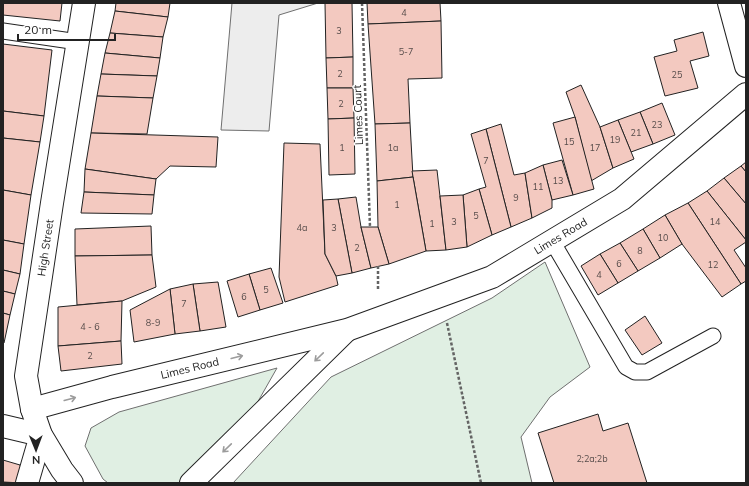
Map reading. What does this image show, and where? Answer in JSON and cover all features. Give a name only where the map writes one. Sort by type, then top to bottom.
[{"type":"street","name":"High Street","points":[[72,483],[62,470],[41,435],[32,409],[26,376],[84,3]]},
{"type":"street","points":[[729,3],[746,66]]},
{"type":"street","name":"Limes Road","points":[[32,409],[112,387],[347,330],[492,277],[622,199],[746,94]]},
{"type":"street","name":"Limes Road","points":[[191,483],[347,330]]},
{"type":"street","points":[[3,426],[41,435],[27,483]]},
{"type":"lane","points":[[3,31],[78,42]]},
{"type":"lane","points":[[552,240],[626,367],[635,372],[647,372],[713,336]]},
{"type":"path","name":"Limes Court","points":[[362,3],[370,227]]},
{"type":"path","points":[[441,295],[481,483]]},
{"type":"green space","points":[[545,262],[590,367],[550,397],[521,437],[532,483],[233,483],[331,377],[492,298]]},
{"type":"green space","points":[[277,368],[252,412],[182,483],[108,483],[103,479],[85,446],[91,428],[119,412]]},
{"type":"shaded area","points":[[232,3],[318,3],[279,15],[269,131],[221,130]]},
{"type":"building","points":[[3,3],[62,3],[60,21],[3,15]]},
{"type":"building","points":[[116,3],[170,3],[168,17],[115,11]]},
{"type":"building","points":[[325,3],[352,3],[353,57],[326,58]]},
{"type":"building","points":[[367,3],[440,3],[441,21],[368,24]]},
{"type":"building","points":[[115,11],[168,17],[163,37],[110,33]]},
{"type":"building","points":[[441,21],[442,78],[408,79],[410,123],[375,124],[368,24]]},
{"type":"building","points":[[703,32],[709,56],[690,61],[698,88],[665,96],[654,57],[677,51],[674,40]]},
{"type":"building","points":[[110,33],[163,37],[160,58],[105,53]]},
{"type":"building","points":[[3,44],[52,50],[44,116],[3,111]]},
{"type":"building","points":[[105,53],[160,58],[157,76],[101,74]]},
{"type":"building","points":[[353,57],[353,88],[327,88],[326,58]]},
{"type":"building","points":[[101,74],[157,76],[153,98],[97,96]]},
{"type":"building","points":[[581,85],[600,127],[613,168],[591,181],[575,117],[566,92]]},
{"type":"building","points":[[327,88],[353,88],[354,118],[328,119]]},
{"type":"building","points":[[97,96],[153,98],[147,134],[91,133]]},
{"type":"building","points":[[662,103],[675,135],[653,144],[640,112]]},
{"type":"building","points":[[3,111],[44,116],[40,142],[3,138]]},
{"type":"building","points":[[640,112],[653,144],[631,152],[618,120]]},
{"type":"building","points":[[575,117],[594,189],[573,195],[553,123]]},
{"type":"building","points":[[354,118],[355,174],[329,175],[328,119]]},
{"type":"building","points":[[618,120],[634,159],[613,168],[600,127]]},
{"type":"building","points":[[410,123],[413,177],[377,181],[375,124]]},
{"type":"building","points":[[501,124],[514,175],[525,173],[532,218],[511,227],[486,129]]},
{"type":"building","points":[[486,129],[511,227],[492,235],[479,189],[486,187],[471,134]]},
{"type":"building","points":[[91,133],[218,137],[216,167],[170,166],[156,179],[85,169]]},
{"type":"building","points":[[3,138],[40,142],[31,195],[3,190]]},
{"type":"building","points":[[284,143],[320,144],[325,254],[336,276],[338,285],[285,302],[279,277]]},
{"type":"building","points":[[562,160],[573,195],[552,200],[543,165]]},
{"type":"building","points":[[746,162],[746,172],[741,166]]},
{"type":"building","points":[[543,165],[552,200],[552,208],[532,218],[525,173]]},
{"type":"building","points":[[741,166],[746,172],[746,204],[724,178]]},
{"type":"building","points":[[85,169],[156,179],[154,195],[84,192]]},
{"type":"building","points":[[437,170],[446,250],[426,251],[412,171]]},
{"type":"building","points":[[413,177],[426,251],[389,264],[378,227],[377,181]]},
{"type":"building","points":[[724,178],[746,204],[746,240],[707,191]]},
{"type":"building","points":[[479,189],[492,235],[467,247],[463,195]]},
{"type":"building","points":[[3,190],[31,195],[24,244],[3,240]]},
{"type":"building","points":[[707,191],[746,240],[746,242],[734,250],[746,268],[746,281],[741,284],[688,203]]},
{"type":"building","points":[[84,192],[154,195],[152,214],[81,213]]},
{"type":"building","points":[[463,195],[467,247],[446,250],[440,196]]},
{"type":"building","points":[[356,197],[361,227],[371,268],[352,273],[338,199]]},
{"type":"building","points":[[338,199],[352,273],[336,276],[325,254],[323,200]]},
{"type":"building","points":[[688,203],[741,284],[722,297],[682,244],[665,215]]},
{"type":"building","points":[[665,215],[682,244],[660,258],[643,229]]},
{"type":"building","points":[[151,226],[152,255],[75,256],[75,229]]},
{"type":"building","points":[[361,227],[378,227],[389,264],[371,268]]},
{"type":"building","points":[[643,229],[660,258],[638,271],[620,243]]},
{"type":"building","points":[[3,240],[24,244],[20,274],[3,270]]},
{"type":"building","points":[[620,243],[638,271],[618,283],[600,254]]},
{"type":"building","points":[[600,254],[618,283],[598,295],[581,266]]},
{"type":"building","points":[[152,255],[156,287],[122,301],[77,305],[75,256]]},
{"type":"building","points":[[271,268],[283,303],[260,310],[249,274]]},
{"type":"building","points":[[3,270],[20,274],[15,294],[3,291]]},
{"type":"building","points":[[249,274],[260,310],[238,317],[227,281]]},
{"type":"building","points":[[218,282],[226,327],[200,331],[193,284]]},
{"type":"building","points":[[193,284],[200,331],[175,334],[170,289]]},
{"type":"building","points":[[170,289],[175,334],[134,342],[130,310]]},
{"type":"building","points":[[3,291],[15,294],[10,315],[3,313]]},
{"type":"building","points":[[122,301],[121,341],[58,346],[58,307]]},
{"type":"building","points":[[3,313],[10,315],[4,343],[3,343]]},
{"type":"building","points":[[645,316],[662,343],[642,355],[625,330]]},
{"type":"building","points":[[121,341],[122,364],[61,371],[58,346]]},
{"type":"building","points":[[598,414],[603,431],[628,423],[647,483],[554,483],[538,433]]},
{"type":"building","points":[[3,460],[20,465],[23,474],[22,483],[3,482]]}]
